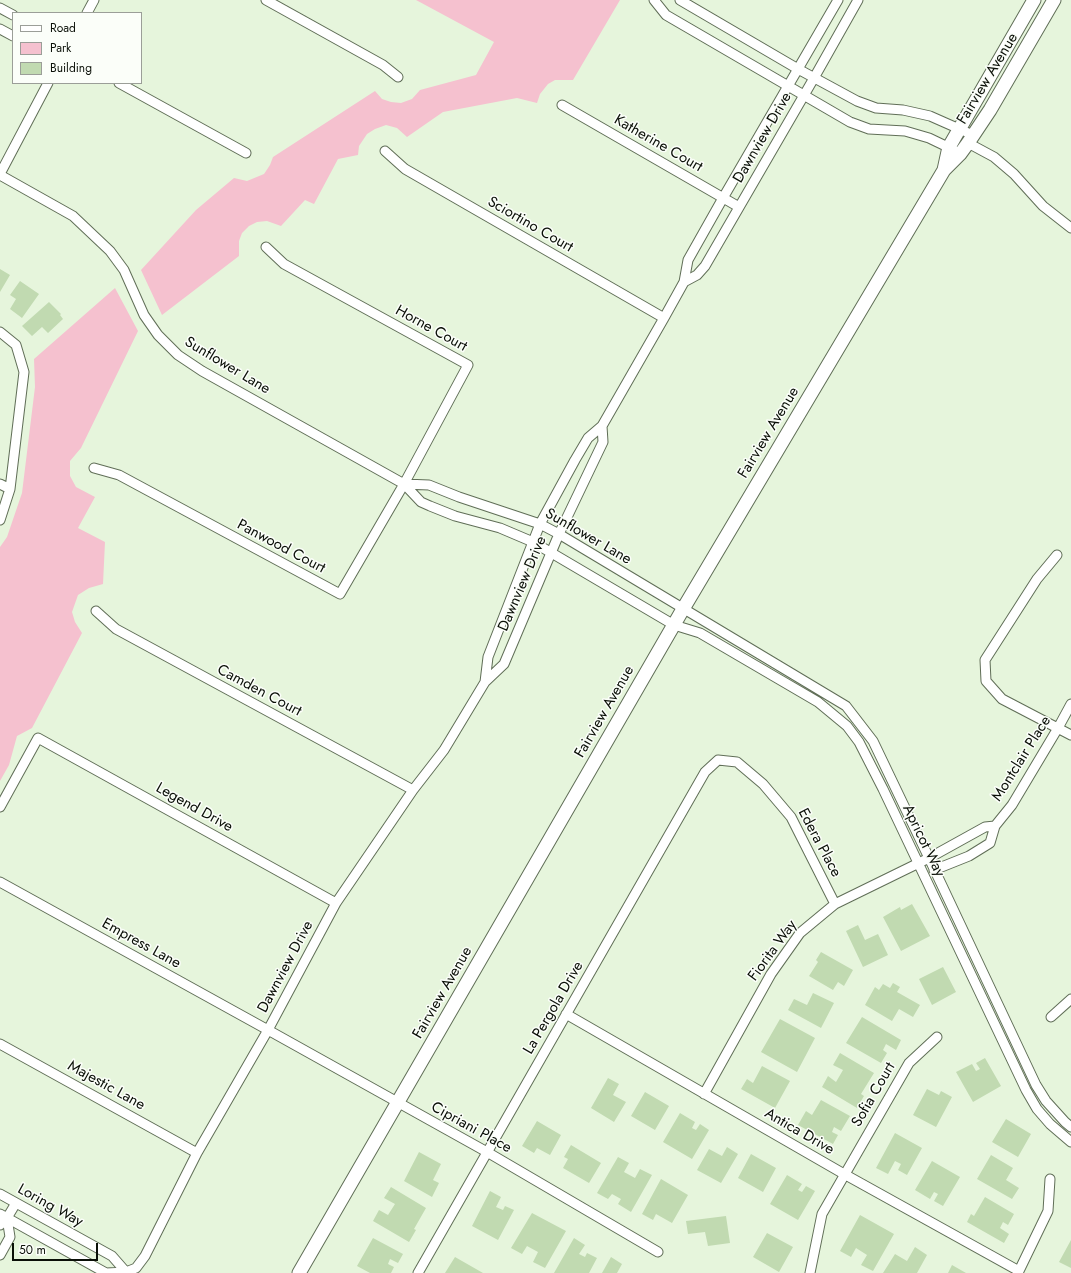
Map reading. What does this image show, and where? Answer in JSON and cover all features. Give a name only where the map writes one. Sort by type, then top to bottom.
[{"type":"street","points":[[88,12],[94,0]]},
{"type":"street","points":[[266,0],[383,65],[398,77]]},
{"type":"street","points":[[654,0],[666,15],[850,122],[869,129],[905,131],[929,138],[960,154]]},
{"type":"street","points":[[680,0],[798,69],[857,101],[876,108],[903,110],[930,116],[959,129],[1014,174],[1043,206],[1071,228]]},
{"type":"street","name":"Dawnview Drive","points":[[485,682],[488,657],[540,524],[588,438],[602,426],[664,318],[684,282],[688,260],[838,0]]},
{"type":"street","name":"Dawnview Drive","points":[[684,282],[697,275],[705,266],[858,0]]},
{"type":"street","name":"Fairview Avenue","points":[[944,170],[949,147],[1034,0]]},
{"type":"street","name":"Fairview Avenue","points":[[299,1273],[683,609],[944,170],[960,154],[990,110],[1054,0]]},
{"type":"street","points":[[0,8],[12,14]]},
{"type":"street","points":[[0,29],[12,35]]},
{"type":"street","points":[[0,175],[47,84]]},
{"type":"street","points":[[121,84],[246,153]]},
{"type":"street","name":"Katherine Court","points":[[562,105],[739,207]]},
{"type":"street","name":"Sciortino Court","points":[[385,151],[405,169],[664,318]]},
{"type":"street","name":"Sunflower Lane","points":[[0,175],[73,216],[110,251],[124,270],[144,315],[158,335],[178,355],[202,371],[404,484],[421,502],[455,516],[500,528],[533,542],[674,625]]},
{"type":"street","name":"Horne Court","points":[[266,247],[284,264],[468,365],[404,484]]},
{"type":"street","points":[[0,332],[16,345],[24,372],[10,489],[2,506],[0,520]]},
{"type":"street","name":"Dawnview Drive","points":[[126,1272],[136,1268],[145,1256],[198,1153],[268,1030],[336,903],[413,790],[444,750],[485,682],[504,664],[559,534],[604,442],[602,426]]},
{"type":"street","name":"Panwood Court","points":[[94,468],[119,475],[340,594],[404,484]]},
{"type":"street","points":[[0,484],[10,489]]},
{"type":"street","name":"Sunflower Lane","points":[[404,484],[429,485],[459,497],[540,524],[683,609]]},
{"type":"street","points":[[1057,555],[1038,579],[985,660],[986,681],[1002,699],[1071,736]]},
{"type":"street","name":"Apricot Way","points":[[683,609],[846,706],[873,741],[1036,1084],[1046,1101],[1071,1127]]},
{"type":"street","name":"Camden Court","points":[[96,611],[116,629],[413,790]]},
{"type":"street","name":"Apricot Way","points":[[674,625],[700,633],[818,702],[847,726],[859,742],[919,863],[1026,1090],[1050,1124],[1071,1142]]},
{"type":"street","name":"Montclair Place","points":[[934,870],[969,856],[990,843],[995,826],[1012,805],[1071,704]]},
{"type":"street","name":"Legend Drive","points":[[0,808],[38,738],[336,903]]},
{"type":"street","name":"Edera Place","points":[[718,760],[737,762],[763,784],[791,817],[835,904]]},
{"type":"street","name":"La Pergola Drive","points":[[418,1273],[705,772],[718,760]]},
{"type":"street","points":[[929,858],[985,827],[995,826]]},
{"type":"street","name":"Fiorita Way","points":[[704,1094],[771,974],[800,933],[835,904],[929,858]]},
{"type":"street","name":"Empress Lane","points":[[0,882],[268,1030]]},
{"type":"street","points":[[1051,1017],[1071,999]]},
{"type":"street","name":"Antica Drive","points":[[566,1014],[1018,1272]]},
{"type":"street","name":"Cipriani Place","points":[[268,1030],[487,1152],[658,1252]]},
{"type":"street","name":"Sofia Court","points":[[810,1273],[822,1214],[909,1063],[936,1037]]},
{"type":"street","name":"Majestic Lane","points":[[0,1044],[198,1153]]},
{"type":"street","points":[[1018,1272],[1048,1211],[1050,1179]]},
{"type":"street","name":"Loring Way","points":[[0,1194],[112,1256],[126,1272]]},
{"type":"street","points":[[0,1225],[4,1216],[16,1202]]},
{"type":"street","points":[[0,1255],[10,1237],[4,1216]]},
{"type":"street","name":"Loring Way","points":[[4,1216],[106,1273],[126,1272]]},
{"type":"green space","points":[[416,0],[620,0],[573,80],[555,80],[548,84],[540,94],[537,103],[517,98],[443,112],[407,137],[397,128],[386,125],[375,129],[367,134],[359,146],[358,155],[338,159],[314,204],[305,200],[281,226],[267,221],[257,222],[249,226],[242,233],[239,241],[239,256],[162,315],[141,270],[196,210],[234,178],[247,181],[264,174],[273,157],[375,91],[382,99],[401,103],[412,99],[420,90],[476,75],[494,42]]},
{"type":"green space","points":[[115,288],[138,331],[81,448],[70,461],[70,476],[76,487],[95,497],[78,528],[105,542],[103,584],[89,588],[78,595],[72,612],[75,622],[82,633],[32,728],[17,736],[9,765],[0,781],[0,547],[7,537],[22,493],[35,387],[34,359]]},
{"type":"building","points":[[0,269],[10,275],[0,292]]},
{"type":"building","points":[[20,281],[39,294],[22,318],[10,309],[16,299],[10,295]]},
{"type":"building","points":[[49,302],[61,314],[60,315],[63,319],[48,333],[42,327],[32,336],[22,326]]},
{"type":"building","points":[[912,904],[930,936],[901,951],[883,917],[900,907],[901,910]]},
{"type":"building","points":[[858,925],[865,940],[878,934],[888,955],[863,967],[846,931]]},
{"type":"building","points":[[821,952],[853,970],[844,986],[838,982],[833,990],[809,976],[818,962],[816,960]]},
{"type":"building","points":[[943,967],[956,992],[932,1005],[919,979]]},
{"type":"building","points":[[893,983],[900,987],[897,992],[920,1005],[913,1017],[899,1009],[892,1021],[865,1005],[875,987],[879,990],[883,984],[890,988]]},
{"type":"building","points":[[813,993],[834,1003],[821,1028],[788,1010],[794,999],[807,1005]]},
{"type":"building","points":[[862,1017],[901,1040],[896,1050],[886,1044],[883,1050],[887,1053],[881,1063],[846,1043]]},
{"type":"building","points":[[780,1019],[815,1038],[797,1072],[761,1052]]},
{"type":"building","points":[[840,1053],[874,1073],[861,1094],[864,1096],[857,1108],[822,1087],[828,1076],[836,1082],[843,1070],[833,1065]]},
{"type":"building","points":[[985,1058],[1001,1086],[973,1102],[956,1072],[972,1064],[976,1071],[980,1069],[976,1063]]},
{"type":"building","points":[[762,1066],[790,1081],[775,1108],[741,1089],[747,1079],[753,1083]]},
{"type":"building","points":[[608,1078],[619,1084],[613,1095],[626,1102],[614,1122],[591,1108]]},
{"type":"building","points":[[927,1089],[939,1095],[941,1091],[952,1097],[936,1127],[913,1115]]},
{"type":"building","points":[[645,1092],[669,1106],[655,1130],[631,1116]]},
{"type":"building","points":[[821,1100],[850,1116],[841,1131],[834,1127],[832,1132],[838,1135],[833,1144],[798,1125],[806,1111],[812,1115]]},
{"type":"building","points":[[680,1113],[695,1122],[692,1128],[696,1130],[700,1124],[709,1130],[692,1159],[663,1142]]},
{"type":"building","points":[[1006,1119],[1031,1134],[1018,1157],[992,1142]]},
{"type":"building","points":[[537,1121],[561,1135],[550,1155],[537,1148],[534,1153],[522,1146]]},
{"type":"building","points":[[895,1133],[922,1148],[907,1175],[898,1170],[901,1164],[895,1161],[888,1174],[876,1168]]},
{"type":"building","points":[[571,1145],[601,1163],[589,1183],[563,1168],[568,1159],[564,1157]]},
{"type":"building","points":[[727,1147],[738,1154],[721,1183],[697,1170],[709,1149],[722,1156]]},
{"type":"building","points":[[419,1152],[441,1164],[433,1180],[439,1183],[432,1197],[404,1181]]},
{"type":"building","points":[[751,1154],[776,1168],[763,1192],[738,1178]]},
{"type":"building","points":[[991,1155],[1013,1168],[1006,1180],[1019,1188],[1012,1199],[977,1179]]},
{"type":"building","points":[[618,1157],[629,1163],[624,1172],[635,1178],[640,1169],[652,1175],[631,1212],[618,1204],[621,1199],[612,1194],[608,1199],[597,1193]]},
{"type":"building","points":[[932,1161],[960,1177],[943,1206],[934,1201],[938,1194],[934,1192],[930,1199],[915,1190]]},
{"type":"building","points":[[787,1175],[802,1184],[798,1190],[802,1192],[806,1186],[815,1191],[798,1220],[770,1204]]},
{"type":"building","points":[[661,1179],[688,1195],[672,1223],[656,1214],[653,1220],[642,1214]]},
{"type":"building","points":[[391,1187],[426,1208],[414,1229],[416,1230],[409,1242],[373,1221],[379,1210],[388,1215],[395,1204],[384,1198]]},
{"type":"building","points":[[490,1191],[501,1197],[496,1207],[503,1210],[505,1206],[514,1210],[498,1240],[472,1226]]},
{"type":"building","points":[[985,1197],[1014,1214],[1008,1225],[1003,1222],[1000,1228],[1009,1234],[1004,1243],[967,1222],[971,1214],[974,1216]]},
{"type":"building","points":[[532,1213],[566,1231],[545,1268],[533,1262],[538,1252],[527,1246],[522,1254],[511,1248]]},
{"type":"building","points":[[860,1215],[894,1234],[873,1271],[861,1265],[867,1255],[856,1248],[851,1257],[840,1251]]},
{"type":"building","points":[[726,1216],[730,1243],[708,1246],[705,1232],[688,1234],[686,1221]]},
{"type":"building","points":[[767,1233],[793,1247],[779,1272],[753,1257]]},
{"type":"building","points":[[373,1238],[403,1254],[398,1263],[390,1259],[388,1264],[394,1267],[391,1273],[370,1273],[357,1266]]},
{"type":"building","points":[[574,1238],[585,1245],[579,1254],[585,1257],[587,1253],[597,1258],[589,1273],[554,1273]]},
{"type":"building","points":[[1071,1240],[1071,1268],[1059,1262]]},
{"type":"building","points":[[915,1247],[927,1255],[917,1273],[883,1273],[895,1254],[907,1261]]},
{"type":"building","points":[[455,1257],[483,1273],[445,1273]]},
{"type":"building","points":[[611,1257],[622,1264],[617,1273],[602,1273]]},
{"type":"building","points":[[952,1265],[966,1273],[948,1273]]}]
